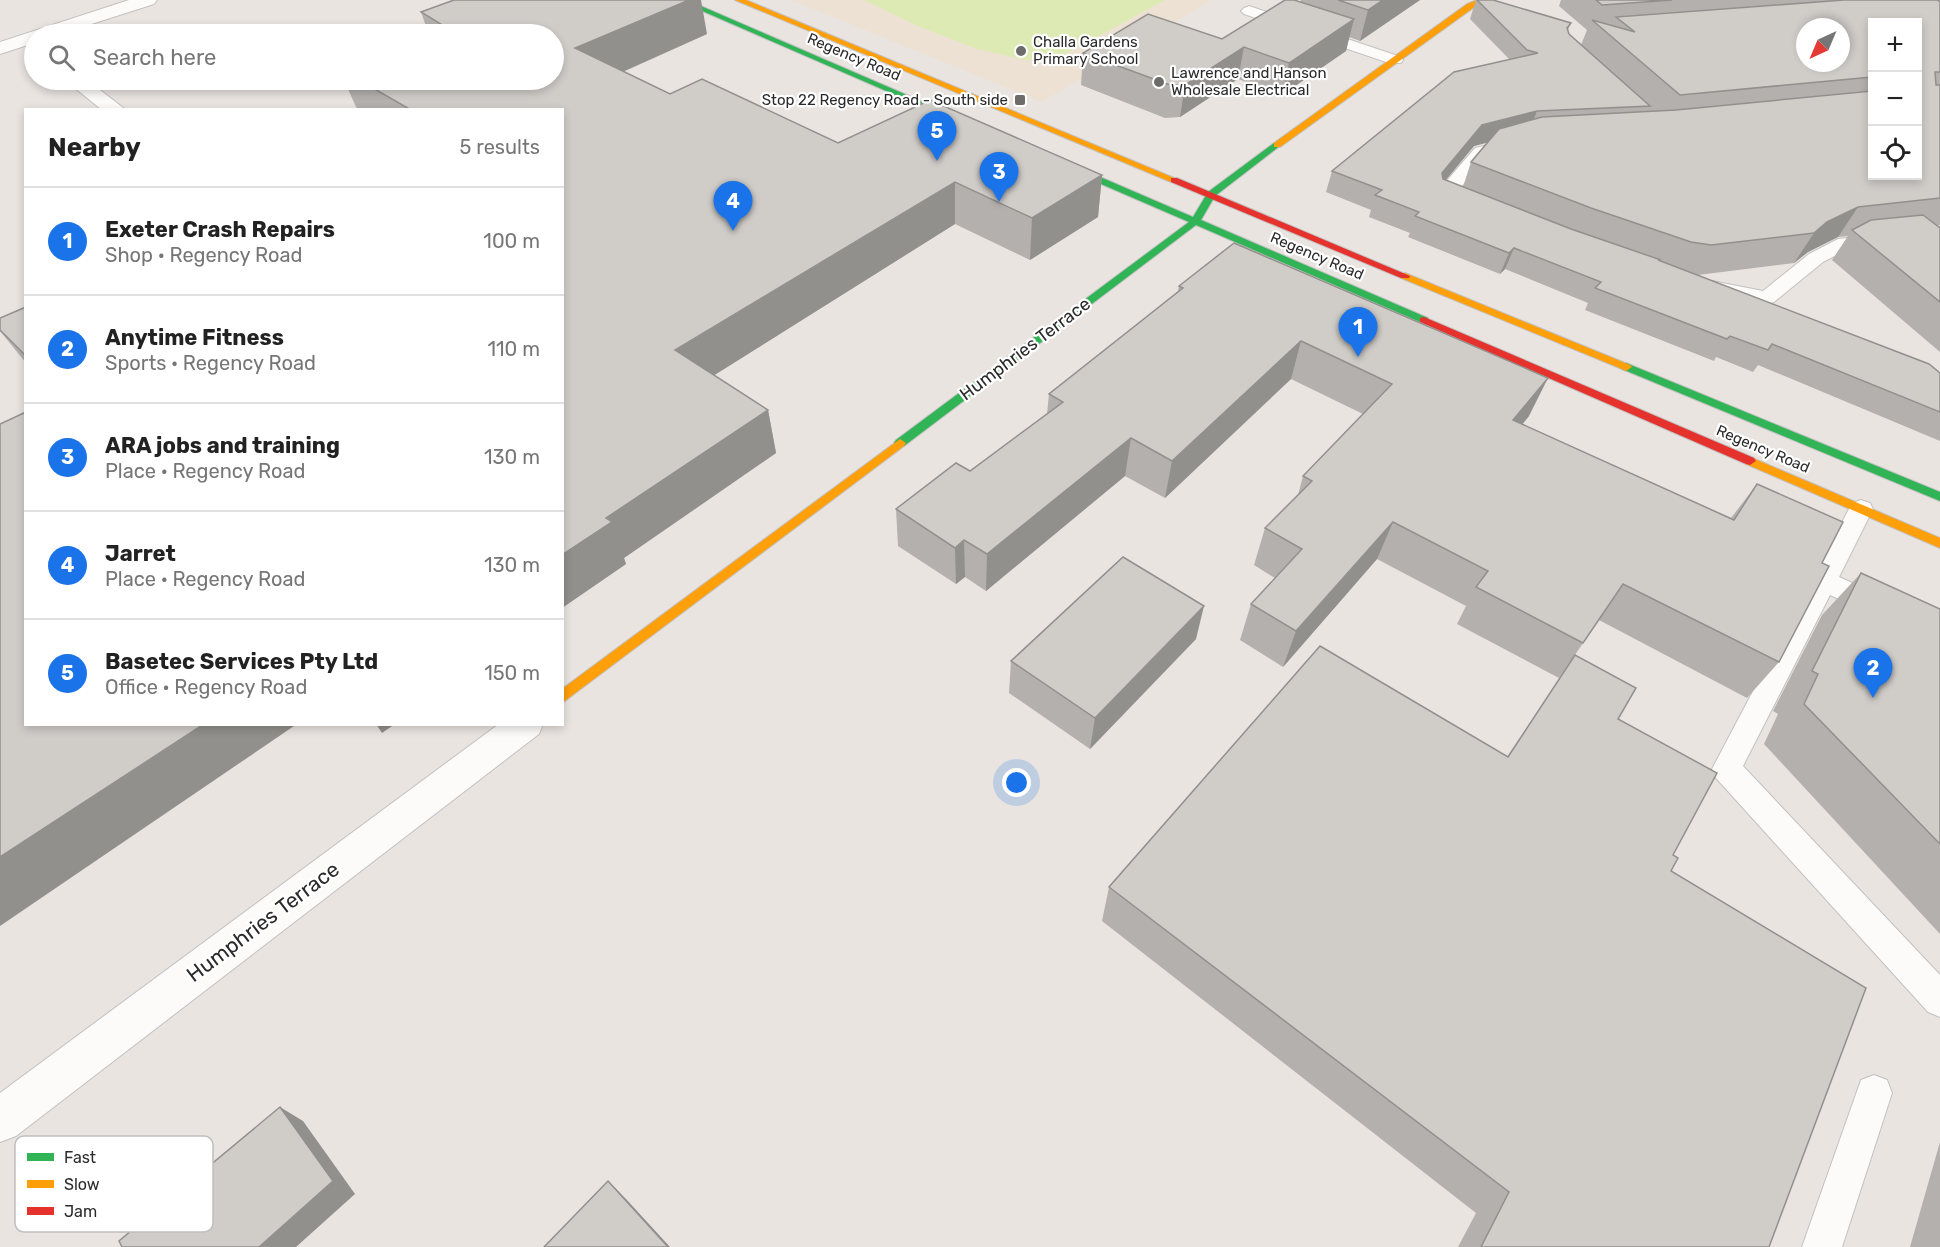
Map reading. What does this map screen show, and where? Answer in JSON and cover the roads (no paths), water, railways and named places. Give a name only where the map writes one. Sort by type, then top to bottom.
[{"type":"main road","name":"Regency Road","points":[[681,0],[979,128]]},
{"type":"main road","name":"Regency Road","points":[[739,0],[1940,497]]},
{"type":"main road","name":"Humphries Terrace","points":[[564,695],[1196,221],[1211,194],[1470,6],[1483,0]]},
{"type":"main road","name":"Regency Road","points":[[1044,156],[1940,543]]},
{"type":"street","points":[[73,24],[148,0]]},
{"type":"street","points":[[0,48],[24,44]]},
{"type":"street","points":[[89,90],[113,108]]},
{"type":"street","name":"Humphries Terrace","points":[[0,1120],[523,726]]},
{"type":"lane","points":[[1249,11],[1395,60]]},
{"type":"lane","points":[[1476,208],[1444,195],[1481,152],[1520,141]]},
{"type":"lane","points":[[1691,283],[1775,305],[1816,258],[1845,243],[1940,233]]},
{"type":"lane","points":[[1906,236],[1932,257]]},
{"type":"lane","points":[[1861,509],[1727,769],[1940,1000]]},
{"type":"lane","points":[[1824,581],[1940,634]]},
{"type":"lane","points":[[1822,1247],[1874,1093]]},
{"type":"place","name":"Challa Gardens Primary School","points":[[1021,51]]},
{"type":"place","name":"Lawrence and Hanson Wholesale Electrical","points":[[1159,82]]},
{"type":"place","name":"Stop 22 Regency Road - South side","points":[[1020,100]]},
{"type":"place","name":"Basetec Services Pty Ltd","points":[[937,161]]},
{"type":"place","name":"ARA jobs and training","points":[[999,202]]},
{"type":"place","name":"Jarret","points":[[733,231]]},
{"type":"place","name":"Exeter Crash Repairs","points":[[1358,357]]},
{"type":"place","name":"Anytime Fitness","points":[[1873,698]]}]
